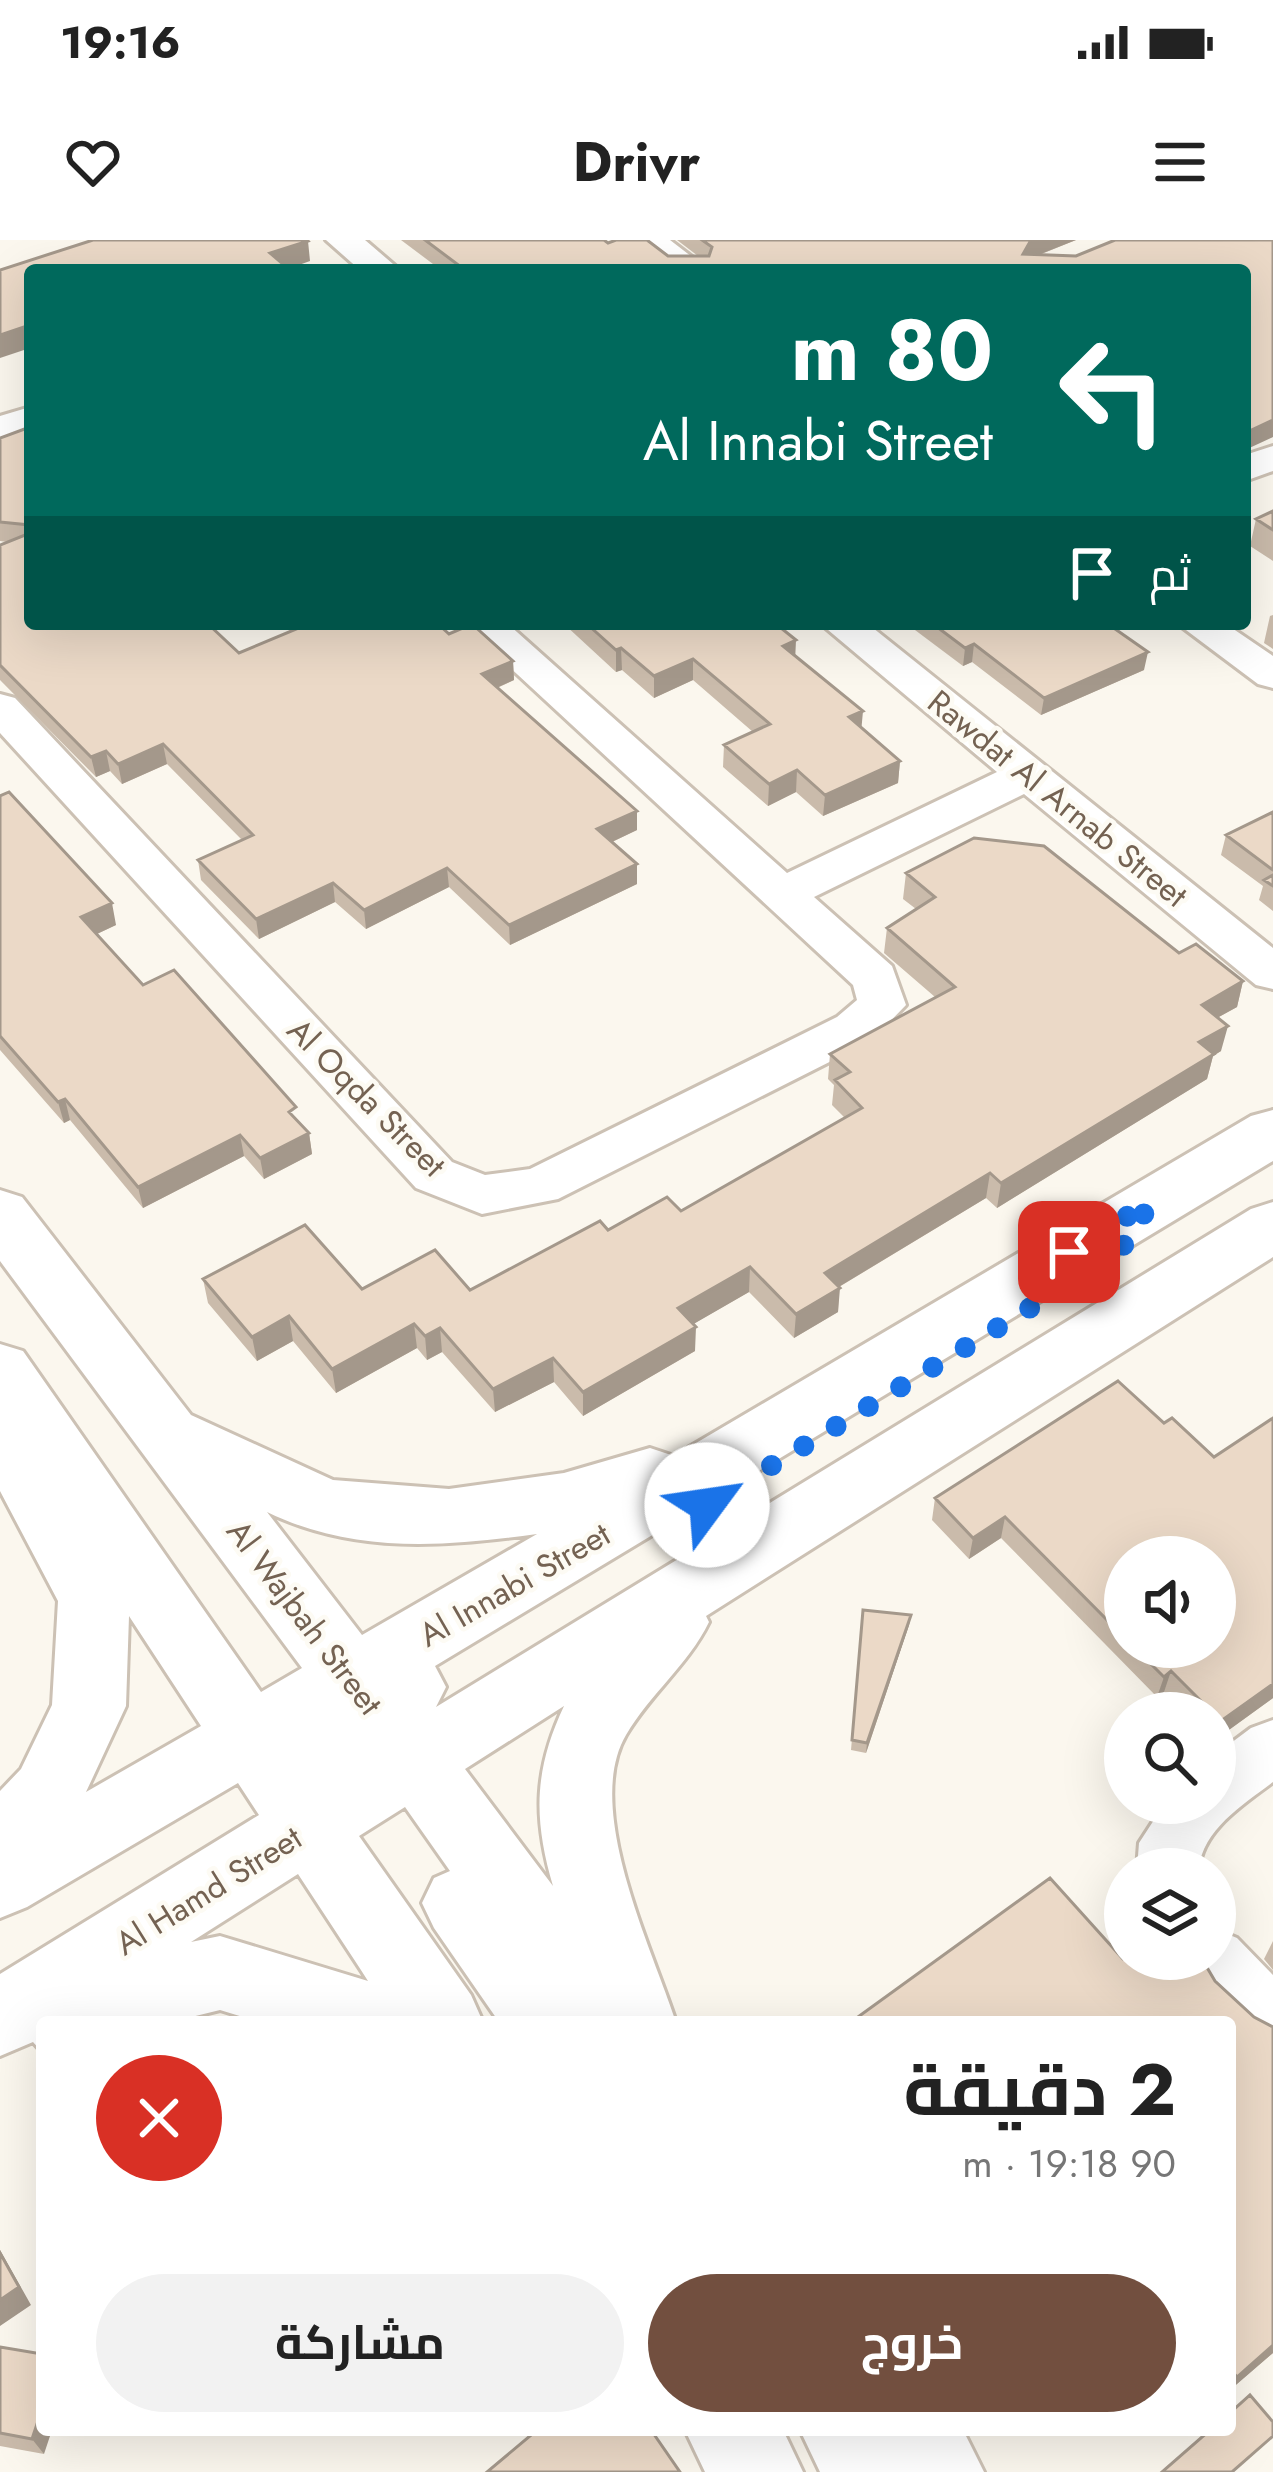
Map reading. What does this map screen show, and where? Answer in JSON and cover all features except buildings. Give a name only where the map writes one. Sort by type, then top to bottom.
[{"type":"street","points":[[343,240],[374,264]]},
{"type":"street","points":[[647,240],[682,264]]},
{"type":"street","name":"Al Oqda Street","points":[[0,707],[434,1175],[482,1195],[540,1186],[854,1030],[882,1005],[875,978],[491,630]]},
{"type":"street","name":"Rawdat Al Arnab Street","points":[[850,630],[1273,973]]},
{"type":"street","points":[[1207,630],[1273,675]]},
{"type":"street","points":[[785,892],[1029,773]]},
{"type":"street","name":"Al Innabi Street","points":[[330,1748],[750,1446],[1273,1132]]},
{"type":"street","points":[[0,1967],[230,1828],[330,1748],[1102,1264],[1133,1237],[1149,1203]]},
{"type":"street","name":"Al Wajbah Street","points":[[0,1214],[166,1433],[330,1748],[440,2016]]},
{"type":"street","points":[[0,1882],[330,1748],[702,1586],[1273,1226]]},
{"type":"street","points":[[0,1326],[253,1677],[330,1748],[543,2016]]},
{"type":"street","name":"Al Wajbah Street","points":[[0,1370],[112,1528],[600,2016]]},
{"type":"street","points":[[0,1406],[11,1445],[94,1600],[88,1706],[48,1793],[0,1844]]},
{"type":"street","points":[[166,1433],[324,1508],[449,1518],[564,1502],[750,1446]]},
{"type":"street","points":[[634,2016],[578,1845],[575,1789],[590,1727],[702,1586]]},
{"type":"street","points":[[1236,1774],[1273,1747]]},
{"type":"street","name":"Al Hamd Street","points":[[0,2018],[330,1748]]},
{"type":"street","points":[[75,2016],[103,2000],[220,1973],[354,2016]]},
{"type":"street","points":[[1234,1980],[1273,2022]]},
{"type":"street","points":[[0,2056],[36,2037]]},
{"type":"street","points":[[733,2436],[758,2472]]},
{"type":"street","points":[[848,2436],[875,2472]]},
{"type":"street","points":[[912,2436],[939,2472]]},
{"type":"route","points":[[707,1505],[1102,1264],[1133,1237],[1149,1203],[1069,1252]]}]
